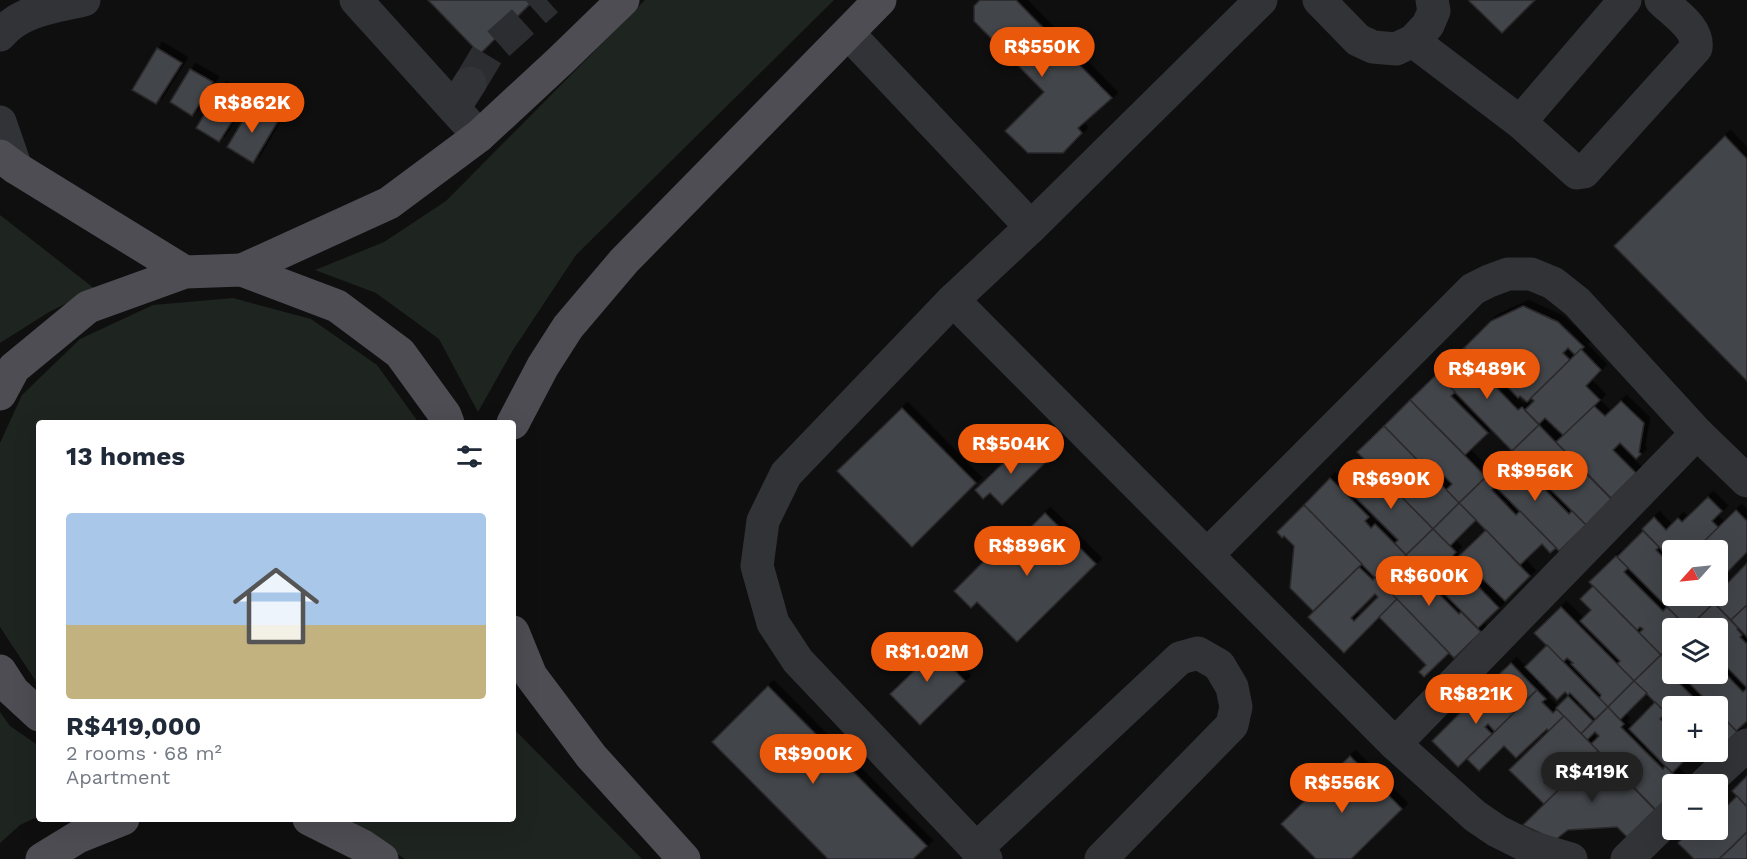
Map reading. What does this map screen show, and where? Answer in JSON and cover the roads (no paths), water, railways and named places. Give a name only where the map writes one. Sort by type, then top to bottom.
[{"type":"main road","points":[[242,270],[389,202],[479,136],[623,0]]},
{"type":"main road","points":[[515,420],[543,366],[568,327],[610,277],[880,0]]},
{"type":"main road","points":[[8,162],[184,272]]},
{"type":"main road","points":[[0,394],[14,368],[88,307],[184,272],[242,270],[337,306],[400,353],[447,420]]},
{"type":"main road","points":[[516,639],[531,676],[591,756],[684,859]]},
{"type":"main road","points":[[0,671],[12,691],[36,712]]},
{"type":"main road","points":[[42,859],[78,837],[116,822]]},
{"type":"main road","points":[[315,822],[363,846],[382,859]]},
{"type":"street","points":[[0,35],[8,26],[29,13],[84,0]]},
{"type":"street","points":[[356,0],[462,96],[479,136]]},
{"type":"street","points":[[1101,859],[1232,725],[1236,707],[1232,687],[1219,664],[1198,653],[1180,658],[981,854],[798,661],[773,623],[757,566],[763,521],[786,474],[953,300],[1261,0]]},
{"type":"street","points":[[1319,0],[1358,40],[1373,47],[1396,49],[1413,41],[1428,25],[1434,11],[1432,0]]},
{"type":"street","points":[[1520,122],[1625,0]]},
{"type":"street","points":[[1413,41],[1520,122],[1577,173],[1584,172],[1696,48],[1694,32],[1661,0]]},
{"type":"street","points":[[848,33],[1031,226]]},
{"type":"street","points":[[0,122],[8,162]]},
{"type":"street","points":[[1207,555],[1473,289],[1509,274],[1532,274],[1553,283],[1576,302],[1697,433],[1747,481]]},
{"type":"street","points":[[953,300],[1395,744],[1475,816],[1497,831],[1527,846],[1571,859]]},
{"type":"street","points":[[1395,744],[1697,433]]},
{"type":"street","points":[[1716,774],[1747,745]]},
{"type":"street","points":[[1627,859],[1662,825]]},
{"type":"tunnel","points":[[470,83],[488,53],[547,0]]}]
